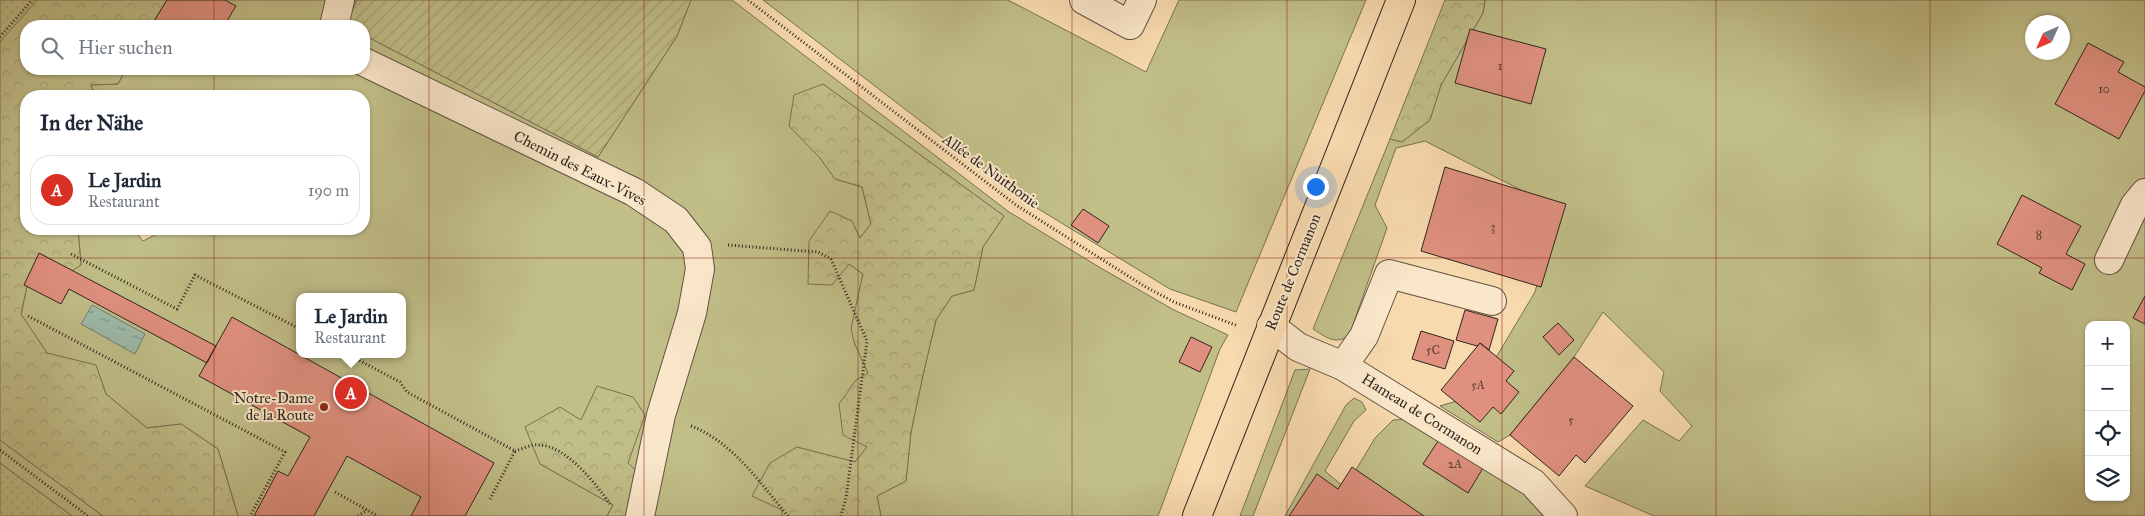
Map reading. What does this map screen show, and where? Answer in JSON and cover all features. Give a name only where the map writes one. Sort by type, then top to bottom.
[{"type":"main road","name":"Route de Cormanon","points":[[1197,516],[1401,0]]},
{"type":"street","points":[[335,20],[340,0]]},
{"type":"street","points":[[1084,0],[1130,25],[1142,0]]},
{"type":"street","name":"Chemin des Eaux-Vives","points":[[370,65],[634,192],[676,220],[696,247],[700,269],[692,313],[661,415],[640,516]]},
{"type":"street","points":[[2109,260],[2135,204],[2145,193]]},
{"type":"street","points":[[1343,366],[1364,336],[1389,274],[1492,301]]},
{"type":"street","name":"Hameau de Cormanon","points":[[1271,326],[1298,347],[1343,366],[1532,482],[1563,516]]},
{"type":"path","points":[[0,37],[32,0]]},
{"type":"path","name":"Allée de Nuithonie","points":[[748,0],[1016,205],[1144,286],[1174,302],[1241,327]]},
{"type":"path","points":[[696,247],[712,243],[808,251],[818,252],[831,259],[867,341],[846,498],[841,516]]},
{"type":"path","points":[[71,254],[177,309],[195,275],[296,328]]},
{"type":"path","points":[[28,316],[285,452],[250,516]]},
{"type":"path","points":[[355,358],[400,382],[407,392],[515,451]]},
{"type":"path","points":[[661,415],[705,432],[731,450],[788,516]]},
{"type":"path","points":[[490,499],[515,451],[538,444],[560,451],[589,476],[611,505]]},
{"type":"path","points":[[0,450],[88,516]]},
{"type":"path","points":[[335,492],[378,516]]},
{"type":"path","points":[[358,516],[367,510]]},
{"type":"green space","points":[[0,0],[37,0],[0,42]]},
{"type":"green space","points":[[31,0],[167,0],[155,20],[20,20],[20,75],[123,75],[118,84],[91,85],[93,90],[20,90],[20,235],[78,235],[81,265],[58,280],[27,286],[21,314],[47,353],[96,365],[106,394],[147,428],[181,424],[218,449],[238,516],[103,516],[0,440],[0,35]]},
{"type":"green space","points":[[167,0],[357,0],[349,20],[155,20]]},
{"type":"green space","points":[[357,0],[691,0],[677,36],[598,157],[370,38],[370,20],[348,20]]},
{"type":"green space","points":[[691,0],[732,0],[1009,212],[1174,310],[1228,335],[1220,349],[1158,516],[881,516],[877,496],[906,481],[911,432],[936,320],[952,296],[974,290],[983,247],[1004,216],[823,84],[820,158],[835,179],[862,187],[871,224],[860,238],[851,221],[830,212],[849,264],[863,274],[857,302],[854,342],[868,373],[867,447],[855,462],[803,449],[768,503],[783,510],[782,516],[651,516],[646,480],[581,420],[540,464],[613,505],[607,516],[238,516],[218,449],[181,424],[147,428],[106,394],[96,366],[47,353],[21,315],[27,286],[81,265],[78,235],[138,235],[143,241],[155,235],[370,235],[370,90],[93,90],[91,85],[118,84],[123,75],[370,75],[370,38],[598,157],[677,36]]},
{"type":"green space","points":[[763,0],[1008,0],[1146,72],[1179,0],[1366,0],[1236,312],[1170,289],[1022,199]]},
{"type":"green space","points":[[1445,0],[1485,0],[1483,13],[1441,85],[1430,120],[1402,142],[1390,139]]},
{"type":"green space","points":[[1485,0],[2145,0],[2145,516],[1654,516],[1585,486],[1643,420],[1679,441],[1692,426],[1660,391],[1664,372],[1603,312],[1574,357],[1510,435],[1498,442],[1440,406],[1473,396],[1535,292],[1558,209],[1425,141],[1396,148],[1375,205],[1387,228],[1349,336],[1339,340],[1326,337],[1313,329],[1390,139],[1402,142],[1430,120],[1441,85],[1483,13]]},
{"type":"green space","points":[[823,84],[1004,216],[983,247],[974,290],[952,296],[936,320],[911,432],[906,481],[877,496],[881,516],[782,516],[782,510],[752,496],[770,463],[797,447],[855,462],[867,447],[843,435],[839,404],[856,380],[868,373],[854,342],[851,328],[863,274],[849,264],[832,285],[808,284],[809,241],[830,211],[852,221],[860,238],[871,224],[862,187],[835,179],[820,158],[789,126],[794,95]]},
{"type":"green space","points":[[1310,369],[1253,516],[1240,516],[1295,370]]},
{"type":"green space","points":[[597,386],[633,397],[645,415],[628,463],[646,480],[653,516],[607,516],[613,505],[540,464],[525,427],[560,407],[581,420]]},
{"type":"green space","points":[[1354,398],[1362,402],[1366,410],[1354,421],[1325,471],[1345,488],[1375,438],[1393,420],[1411,419],[1510,481],[1545,516],[1285,516],[1346,405]]},
{"type":"green space","points":[[0,440],[103,516],[72,516],[0,463]]},
{"type":"green space","points":[[0,463],[72,516],[0,516]]},
{"type":"water","points":[[92,305],[145,334],[135,354],[81,324]]},
{"type":"building","points":[[167,0],[225,0],[236,6],[228,20],[155,20]]},
{"type":"building","points":[[1470,29],[1546,49],[1531,104],[1455,83]]},
{"type":"building","points":[[2088,43],[2124,62],[2118,72],[2145,87],[2145,91],[2119,139],[2055,104]]},
{"type":"building","points":[[1445,167],[1566,204],[1541,287],[1421,251]]},
{"type":"building","points":[[2022,195],[2081,226],[2066,254],[2085,264],[2072,290],[2039,273],[2042,268],[1997,244]]},
{"type":"building","points":[[1083,209],[1109,226],[1098,243],[1071,225]]},
{"type":"building","points":[[39,253],[216,346],[207,363],[69,289],[61,304],[24,285]]},
{"type":"building","points":[[2145,296],[2145,324],[2133,318]]},
{"type":"building","points":[[1465,310],[1498,319],[1489,350],[1480,343],[1477,346],[1456,340]]},
{"type":"building","name":"Notre-Dame de la Route","points":[[232,317],[296,353],[296,358],[306,358],[494,463],[465,516],[411,516],[421,497],[347,456],[314,516],[254,516],[278,471],[288,476],[310,437],[199,376]]},
{"type":"building","points":[[1558,323],[1574,340],[1559,355],[1543,337]]},
{"type":"building","points":[[1421,331],[1454,341],[1445,369],[1412,359]]},
{"type":"building","points":[[1191,337],[1212,347],[1200,372],[1179,362]]},
{"type":"building","points":[[1480,343],[1514,371],[1506,381],[1519,392],[1501,414],[1493,407],[1480,422],[1441,390]]},
{"type":"building","points":[[1574,357],[1633,406],[1585,463],[1576,455],[1559,476],[1510,435]]},
{"type":"building","points":[[1442,435],[1486,463],[1468,493],[1423,464]]},
{"type":"building","points":[[1352,467],[1424,516],[1289,516],[1317,474],[1338,489]]},
{"type":"place","name":"Le Jardin","points":[[351,393]]},
{"type":"place","name":"Notre-Dame de la Route","points":[[324,407]]}]
